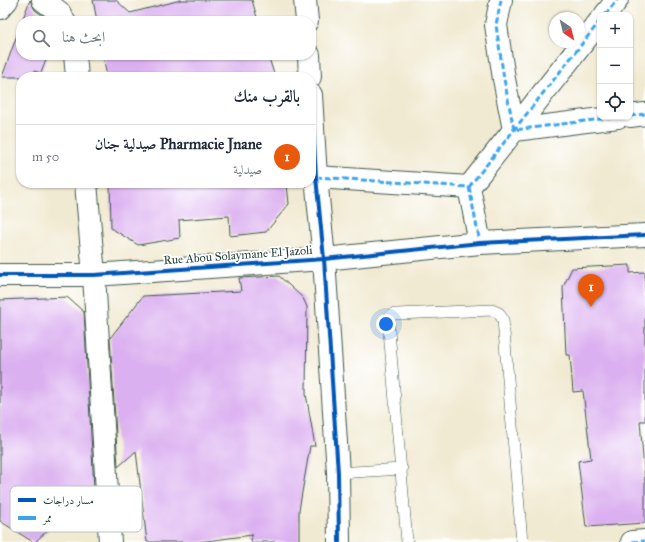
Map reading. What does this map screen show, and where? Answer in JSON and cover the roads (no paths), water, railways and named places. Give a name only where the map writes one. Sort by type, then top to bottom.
[{"type":"street","points":[[0,8],[7,0]]},
{"type":"street","points":[[43,0],[59,12],[61,16]]},
{"type":"street","points":[[305,0],[307,16]]},
{"type":"street","points":[[501,0],[496,25],[504,79],[514,130]]},
{"type":"street","points":[[607,12],[617,0]]},
{"type":"street","points":[[468,187],[597,25]]},
{"type":"street","points":[[75,60],[77,72]]},
{"type":"street","points":[[309,60],[310,72]]},
{"type":"street","points":[[633,116],[645,114]]},
{"type":"street","points":[[514,130],[597,120]]},
{"type":"street","points":[[339,542],[338,473],[324,259],[316,177],[468,187]]},
{"type":"street","points":[[468,187],[480,243]]},
{"type":"street","points":[[86,188],[94,275],[107,486]]},
{"type":"street","name":"Rue Abou Solaymane El Jazoli","points":[[0,275],[94,275],[324,259],[480,243],[645,235]]},
{"type":"street","points":[[109,532],[110,542]]},
{"type":"street","points":[[632,542],[645,541]]},
{"type":"lane","points":[[407,542],[402,469],[388,319],[393,314],[492,310],[496,310],[502,316],[503,320],[522,542]]},
{"type":"lane","points":[[338,473],[402,469]]},
{"type":"place","name":"Pharmacie Jnane صيدلية جنان","points":[[591,307]]}]
